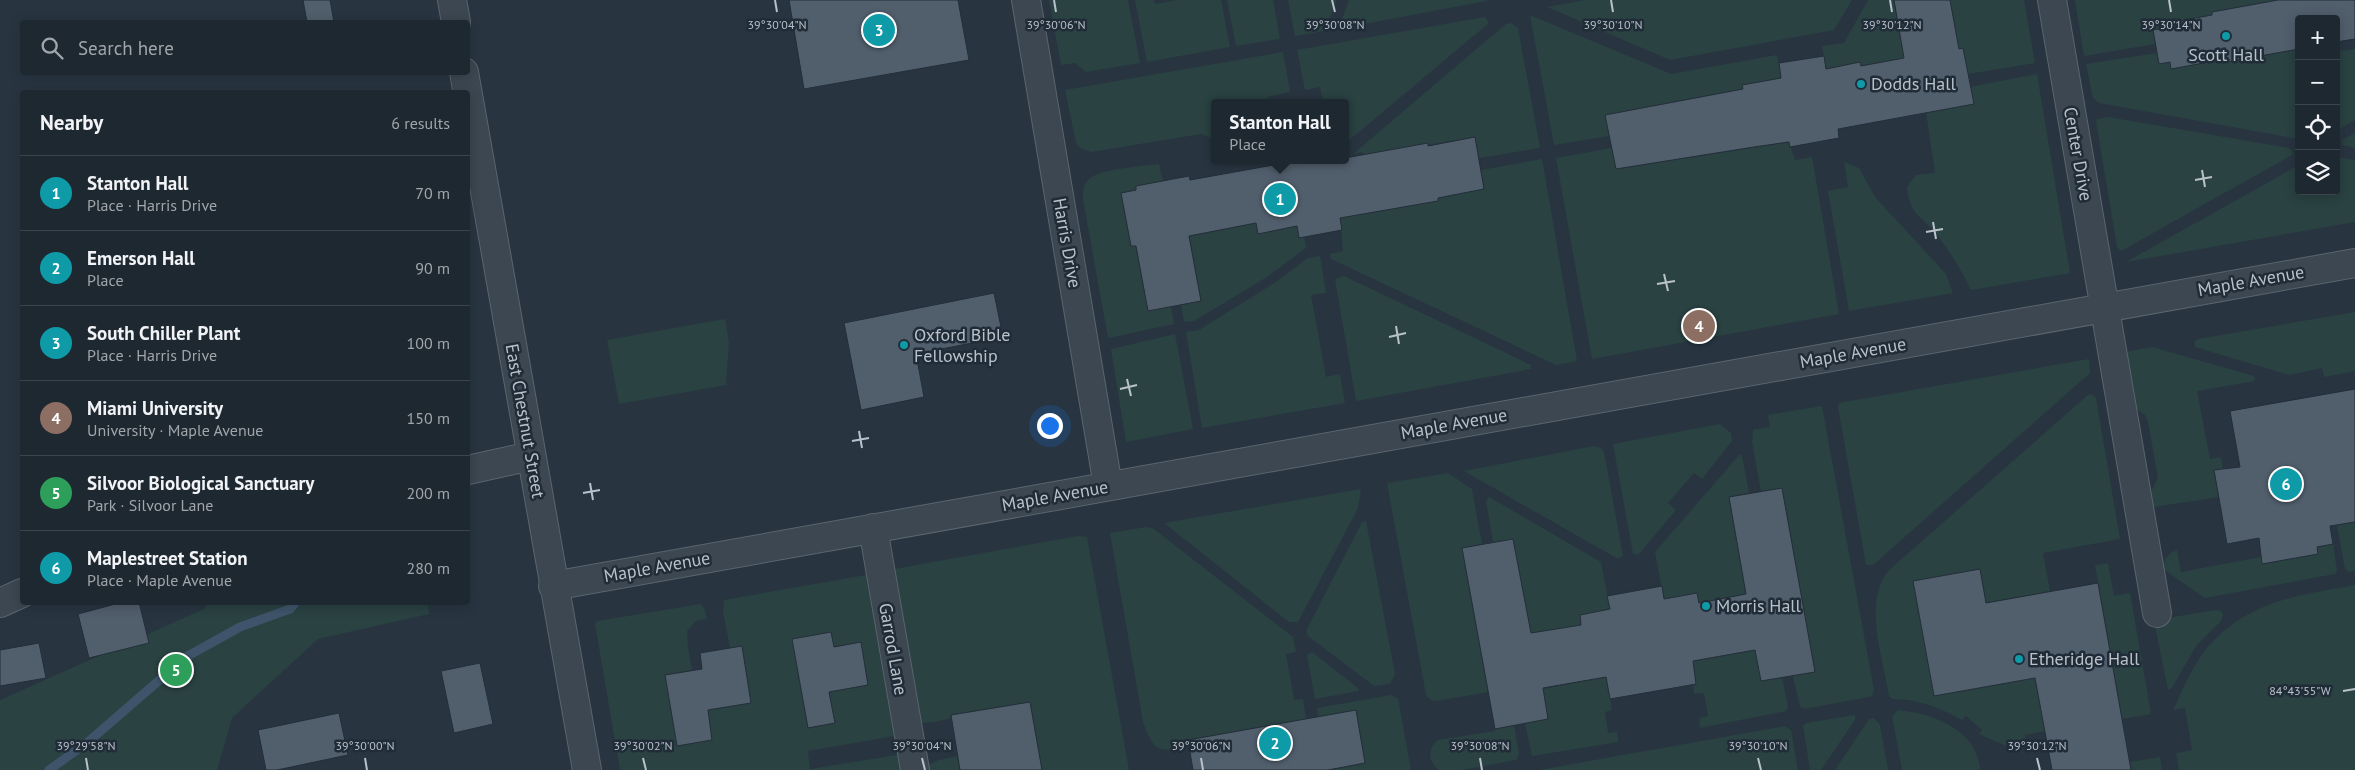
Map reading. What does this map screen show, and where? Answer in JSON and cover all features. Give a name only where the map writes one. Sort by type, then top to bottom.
[{"type":"street","points":[[452,0],[456,20]]},
{"type":"street","name":"Harris Drive","points":[[1026,0],[1108,486]]},
{"type":"street","name":"Center Drive","points":[[2052,0],[2103,308],[2157,614]]},
{"type":"street","name":"East Chestnut Street","points":[[465,75],[467,90]]},
{"type":"street","name":"East Chestnut Street","points":[[470,106],[586,770]]},
{"type":"street","name":"Maple Avenue","points":[[553,586],[2355,263]]},
{"type":"street","points":[[470,470],[531,456]]},
{"type":"street","name":"Garrod Lane","points":[[873,528],[914,770]]},
{"type":"street","points":[[0,603],[20,594]]},
{"type":"green space","points":[[1049,0],[1128,0],[1140,63],[1086,72],[1075,63],[1061,65]]},
{"type":"green space","points":[[1135,0],[1154,0],[1155,4],[1177,0],[1221,0],[1230,47],[1147,62]]},
{"type":"green space","points":[[1227,0],[1273,0],[1280,39],[1236,46]]},
{"type":"green space","points":[[1288,0],[1337,0],[1324,31],[1295,36]]},
{"type":"green space","points":[[1349,0],[1486,0],[1486,1],[1338,29]]},
{"type":"green space","points":[[1585,0],[1852,0],[1834,30],[1670,60],[1547,7]]},
{"type":"green space","points":[[1868,0],[1894,0],[1904,58],[1861,66],[1860,62],[1826,69],[1822,46],[1844,43]]},
{"type":"green space","points":[[1950,0],[2024,0],[2035,63],[1968,74],[1963,48],[1959,49]]},
{"type":"green space","points":[[2075,0],[2278,0],[2212,12],[2212,15],[2163,24],[2164,28],[2153,30],[2155,44],[2084,56]]},
{"type":"green space","points":[[1530,15],[1671,74],[1777,55],[1781,78],[1742,86],[1743,89],[1682,100],[1609,136],[1554,145]]},
{"type":"green space","points":[[1485,17],[1489,23],[1349,140],[1349,99],[1322,99],[1320,87],[1305,90],[1297,50]]},
{"type":"green space","points":[[1511,23],[1518,28],[1540,148],[1479,158],[1475,137],[1363,155],[1363,152],[1353,154],[1506,24]]},
{"type":"green space","points":[[2355,49],[2355,120],[2340,129],[2340,60],[2340,51]]},
{"type":"green space","points":[[2295,50],[2295,138],[2099,103],[2093,98],[2086,64],[2157,53],[2159,64],[2170,62],[2171,69],[2220,60],[2221,63]]},
{"type":"green space","points":[[1283,52],[1290,92],[1267,97],[1267,99],[1211,99],[1211,138],[1201,134],[1091,152],[1080,148],[1076,143],[1065,90]]},
{"type":"green space","points":[[2037,74],[2070,273],[1971,290],[1960,269],[1938,236],[1914,210],[1909,197],[1907,187],[1916,175],[1935,173],[1926,112],[1970,87]]},
{"type":"green space","points":[[2108,117],[2289,148],[2293,152],[2292,155],[2121,251],[2117,247],[2096,122],[2097,119]]},
{"type":"green space","points":[[2355,133],[2355,148],[2343,145],[2342,140]]},
{"type":"green space","points":[[1789,142],[1795,160],[1812,157],[1839,314],[1592,359],[1556,158],[1612,148],[1616,169]]},
{"type":"green space","points":[[2340,158],[2355,160],[2355,222],[2126,262],[2295,167],[2295,195],[2340,195]]},
{"type":"green space","points":[[1542,159],[1577,361],[1556,365],[1331,259],[1330,254],[1343,251],[1340,218],[1438,201],[1438,198],[1484,189],[1481,170]]},
{"type":"green space","points":[[1844,162],[1859,168],[1875,197],[1946,274],[1953,293],[1849,311],[1828,191],[1848,187]]},
{"type":"green space","points":[[1159,164],[1163,181],[1136,186],[1136,190],[1121,194],[1131,246],[1136,246],[1148,310],[1171,306],[1174,324],[1108,338],[1083,199],[1084,187],[1088,180],[1101,173]]},
{"type":"green space","points":[[1256,223],[1258,233],[1297,226],[1299,238],[1304,237],[1306,248],[1267,277],[1194,321],[1184,322],[1181,305],[1201,300],[1189,236]]},
{"type":"green space","points":[[1320,256],[1326,293],[1311,295],[1326,377],[1340,374],[1345,403],[1202,428],[1186,332],[1199,330],[1273,284],[1308,258]]},
{"type":"green space","points":[[1344,276],[1531,365],[1531,369],[1356,401],[1335,279]]},
{"type":"green space","points":[[2355,312],[2355,371],[2324,377],[2322,368],[2289,375],[2195,347],[2195,341],[2198,339]]},
{"type":"green space","points":[[725,319],[729,342],[726,385],[619,404],[607,340]]},
{"type":"green space","points":[[1175,334],[1193,429],[1126,442],[1111,349]]},
{"type":"green space","points":[[2152,347],[2254,376],[2255,381],[2197,391],[2210,459],[2221,457],[2223,469],[2219,497],[2153,507],[2150,494],[2158,478],[2148,422],[2145,415],[2135,408],[2125,352]]},
{"type":"green space","points":[[2089,359],[2090,373],[1873,565],[1866,565],[1838,407],[1839,403]]},
{"type":"green space","points":[[2089,394],[2096,398],[2120,539],[2043,553],[2050,591],[1986,603],[1980,569],[1914,581],[2034,671],[2045,731],[2025,735],[2026,745],[2004,745],[1979,734],[1982,730],[1966,716],[1962,720],[1929,705],[1893,699],[1889,696],[1879,649],[1876,615],[1877,599],[1881,584],[1888,571]]},
{"type":"green space","points":[[1822,406],[1874,690],[1872,696],[1805,709],[1800,707],[1793,676],[1814,672],[1782,488],[1761,491],[1752,442],[1753,430],[1770,427],[1768,415]]},
{"type":"green space","points":[[1720,424],[1731,433],[1732,441],[1702,479],[1694,473],[1668,503],[1676,510],[1638,555],[1633,554],[1613,444]]},
{"type":"green space","points":[[1594,446],[1601,448],[1604,452],[1623,556],[1618,559],[1464,471]]},
{"type":"green space","points":[[1740,454],[1749,493],[1729,497],[1746,594],[1699,603],[1697,593],[1664,599],[1655,552]]},
{"type":"green space","points":[[1448,473],[1472,489],[1482,544],[1462,548],[1488,692],[1437,701],[1431,700],[1426,695],[1387,483]]},
{"type":"green space","points":[[1361,489],[1358,508],[1298,622],[1289,622],[1164,523]]},
{"type":"green space","points":[[1489,497],[1601,562],[1610,609],[1580,615],[1581,625],[1531,633],[1513,539],[1493,542],[1486,501]]},
{"type":"green space","points":[[1366,521],[1395,674],[1390,684],[1374,686],[1308,636],[1306,631],[1362,522]]},
{"type":"green space","points":[[2355,522],[2355,571],[2349,572],[2345,569],[2337,525]]},
{"type":"green space","points":[[1146,527],[1154,529],[1293,637],[1296,652],[1286,654],[1294,700],[1303,699],[1306,719],[1188,740],[1189,747],[1171,750],[1154,745],[1143,722],[1110,533]]},
{"type":"green space","points":[[1078,536],[1087,537],[1129,770],[1042,770],[1029,702],[951,715],[951,718],[921,723],[894,569]]},
{"type":"green space","points":[[2333,544],[2337,571],[2335,574],[2205,598],[2163,569],[2167,557],[2177,550],[2181,572],[2261,557],[2262,563]]},
{"type":"green space","points":[[2108,563],[2114,596],[2130,593],[2151,714],[2122,719],[2095,565]]},
{"type":"green space","points":[[866,575],[894,736],[808,751],[810,769],[897,755],[900,770],[620,770],[595,624],[597,621],[701,604],[707,619],[696,621],[687,631],[692,670],[666,675],[677,746],[712,740],[708,710],[751,703],[742,647],[730,648],[723,611],[724,600]],"holes":[[[831,632],[834,647],[861,642],[868,685],[829,692],[835,723],[808,728],[792,639]]]},
{"type":"green space","points":[[2355,585],[2355,770],[2179,770],[2176,753],[2192,750],[2185,708],[2173,710],[2195,666],[2204,652],[2220,635],[2254,611],[2272,604],[2312,593]]},
{"type":"green space","points":[[207,605],[428,605],[429,614],[318,639],[232,718],[217,770],[0,770],[0,700],[204,609]]},
{"type":"green space","points":[[2216,610],[2221,611],[2223,615],[2221,621],[2196,646],[2172,688],[2168,690],[2155,626],[2161,619]]},
{"type":"green space","points":[[1755,650],[1761,681],[1782,677],[1788,707],[1786,711],[1700,728],[1699,718],[1708,716],[1704,693],[1694,694],[1693,684],[1696,683],[1693,661]]},
{"type":"green space","points":[[1312,652],[1358,688],[1359,691],[1315,699],[1307,655]]},
{"type":"green space","points":[[1606,677],[1612,710],[1605,712],[1608,733],[1617,732],[1618,742],[1532,756],[1525,723],[1548,719],[1543,689]]},
{"type":"green space","points":[[1391,695],[1398,699],[1411,770],[1328,770],[1365,763],[1356,710],[1318,717],[1317,708]]},
{"type":"green space","points":[[1898,710],[1925,715],[1951,726],[1962,734],[1971,744],[1977,756],[1980,770],[1902,770],[1892,716]]},
{"type":"green space","points":[[1855,715],[1855,720],[1821,770],[1810,770],[1803,725]]},
{"type":"green space","points":[[1874,718],[1880,725],[1888,770],[1835,770],[1869,719]]},
{"type":"green space","points":[[1514,725],[1519,754],[1516,760],[1462,770],[1439,770],[1431,759],[1432,747],[1438,740],[1495,731],[1495,729]]},
{"type":"green space","points":[[1785,726],[1791,730],[1798,770],[1539,770]]},
{"type":"green space","points":[[957,756],[960,770],[929,770],[928,765],[939,760]]},
{"type":"green space","points":[[2160,757],[2162,770],[2132,770],[2130,762]]},
{"type":"building","points":[[303,0],[330,0],[334,20],[307,20]]},
{"type":"building","points":[[789,0],[958,0],[969,60],[804,89]]},
{"type":"building","name":"Dodds Hall","points":[[1894,0],[1950,0],[1959,49],[1963,48],[1974,104],[1838,129],[1839,138],[1790,147],[1789,142],[1616,169],[1605,115],[1743,89],[1742,85],[1781,78],[1779,63],[1824,56],[1826,69],[1860,62],[1861,66],[1904,58]]},
{"type":"building","name":"Scott Hall","points":[[2278,0],[2355,0],[2355,39],[2340,41],[2340,15],[2295,15],[2295,50],[2221,63],[2220,60],[2171,69],[2170,62],[2159,64],[2153,30],[2164,28],[2163,24],[2212,15],[2212,12]]},
{"type":"building","points":[[1475,137],[1484,189],[1438,198],[1438,201],[1340,218],[1342,230],[1299,238],[1297,226],[1258,234],[1256,223],[1189,236],[1201,301],[1148,311],[1136,246],[1131,246],[1121,193],[1136,190],[1136,186],[1189,176],[1190,180],[1279,164],[1349,164],[1349,157],[1428,143],[1428,146]]},
{"type":"building","name":"Oxford Bible Fellowship","points":[[994,293],[1003,337],[916,354],[924,397],[861,410],[844,323]]},
{"type":"building","points":[[2355,389],[2355,522],[2330,526],[2333,544],[2317,547],[2318,554],[2262,564],[2259,538],[2227,544],[2214,470],[2240,467],[2230,411]]},
{"type":"building","name":"Morris Hall","points":[[1782,488],[1815,672],[1761,681],[1755,650],[1693,661],[1696,684],[1685,686],[1610,699],[1606,677],[1543,688],[1548,719],[1495,729],[1462,548],[1513,539],[1531,633],[1581,625],[1580,615],[1610,609],[1607,596],[1662,586],[1664,599],[1697,593],[1699,603],[1746,594],[1729,497]]},
{"type":"building","name":"Etheridge Hall","points":[[1980,569],[1986,603],[2098,583],[2131,770],[2052,770],[2035,678],[1934,696],[1913,581]]},
{"type":"building","points":[[112,605],[140,605],[149,643],[89,658],[78,614]]},
{"type":"building","points":[[831,632],[834,647],[861,642],[868,685],[829,692],[835,723],[808,728],[792,639]]},
{"type":"building","points":[[39,643],[46,678],[0,686],[0,650]]},
{"type":"building","points":[[742,646],[751,703],[708,710],[712,740],[677,746],[665,675],[702,669],[700,653]]},
{"type":"building","points":[[480,663],[493,724],[454,733],[441,671]]},
{"type":"building","points":[[1030,702],[1042,770],[960,770],[951,715]]},
{"type":"building","points":[[1356,710],[1365,763],[1328,770],[1193,770],[1188,740]]},
{"type":"building","points":[[339,713],[348,755],[277,770],[266,770],[258,730]]},
{"type":"waterway","points":[[49,770],[88,742],[186,657],[240,627],[290,609],[293,605]]},
{"type":"place","name":"South Chiller Plant","points":[[879,30]]},
{"type":"place","name":"Scott Hall","points":[[2226,36]]},
{"type":"place","name":"Dodds Hall","points":[[1861,84]]},
{"type":"place","name":"Stanton Hall","points":[[1280,199]]},
{"type":"place","name":"Miami University","points":[[1699,326]]},
{"type":"place","name":"Oxford Bible Fellowship","points":[[904,345]]},
{"type":"place","name":"Maplestreet Station","points":[[2286,484]]},
{"type":"place","name":"Morris Hall","points":[[1706,606]]},
{"type":"place","name":"Etheridge Hall","points":[[2019,659]]},
{"type":"place","name":"Silvoor Biological Sanctuary","points":[[176,670]]},
{"type":"place","name":"Emerson Hall","points":[[1275,743]]}]
